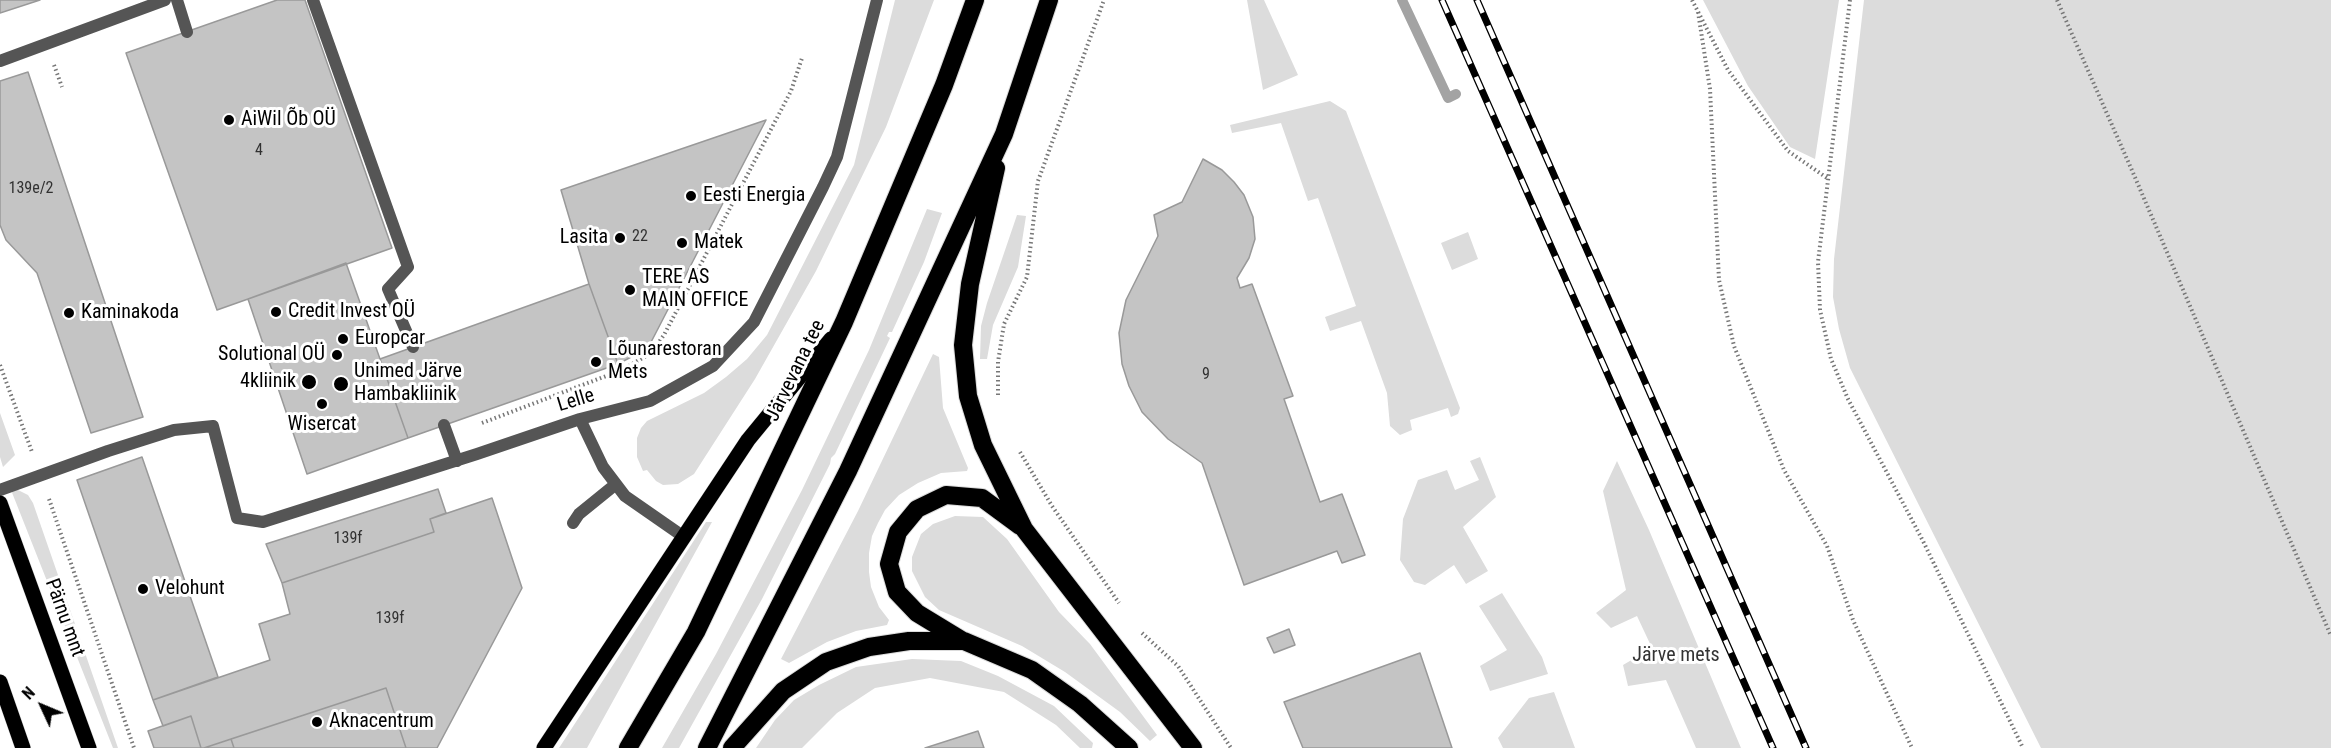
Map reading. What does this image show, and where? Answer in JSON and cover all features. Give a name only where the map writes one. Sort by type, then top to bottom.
[{"type":"highway","name":"Järvevana tee","points":[[628,748],[696,632],[844,322],[944,85],[975,0]]},
{"type":"highway","points":[[1049,0],[1004,134],[970,284],[963,345],[968,396],[983,445],[1024,529],[1192,748]]},
{"type":"highway","points":[[707,748],[848,471],[1004,134]]},
{"type":"highway","points":[[1024,529],[982,498],[946,495],[917,509],[898,532],[889,564],[897,592],[917,613],[964,641],[1032,670],[1080,704],[1129,748]]},
{"type":"highway","points":[[732,748],[783,691],[826,662],[869,647],[909,641],[964,641]]},
{"type":"main road","points":[[543,748],[748,440],[844,322]]},
{"type":"main road","name":"Pärnu mnt","points":[[0,502],[89,748]]},
{"type":"main road","points":[[0,682],[23,748]]},
{"type":"lane","points":[[0,61],[165,0]]},
{"type":"lane","points":[[177,0],[187,32]]},
{"type":"lane","points":[[313,0],[408,267],[388,289],[413,347]]},
{"type":"lane","name":"Lelle","points":[[41,475],[174,430],[213,426],[237,518],[263,522],[457,461],[580,419],[650,401],[714,366],[754,322],[837,157],[877,0]]},
{"type":"lane","points":[[580,419],[603,467],[625,496],[684,537]]},
{"type":"lane","points":[[444,425],[457,461]]},
{"type":"lane","points":[[0,490],[41,475]]},
{"type":"lane","points":[[573,523],[579,514],[616,484]]},
{"type":"path","points":[[1001,405],[998,394],[998,362],[1004,324],[1027,277],[1038,181],[1104,0]]},
{"type":"path","points":[[1692,0],[1728,70],[1788,151],[1827,178]]},
{"type":"path","points":[[1850,0],[1818,262],[1820,310],[1831,359],[1848,399],[1923,541],[2023,748]]},
{"type":"path","points":[[2057,0],[2331,636]]},
{"type":"path","points":[[1698,12],[1710,89],[1719,280],[1734,346],[1784,470],[1827,546],[1853,620],[1912,748]]},
{"type":"path","points":[[477,454],[470,428],[622,370],[651,352],[664,335],[786,101],[802,58]]},
{"type":"path","points":[[0,365],[41,475],[134,748]]},
{"type":"path","points":[[1017,447],[1052,507],[1125,611]]},
{"type":"path","points":[[1138,630],[1178,666],[1231,748]]},
{"type":"green space","points":[[895,0],[934,0],[886,127],[816,271],[755,379],[694,474],[678,484],[663,485],[656,481],[647,470],[643,471],[637,457],[637,438],[641,428],[647,421],[704,393],[726,377],[747,359],[767,335],[854,165]]},
{"type":"green space","points":[[1247,0],[1264,0],[1298,75],[1263,90]]},
{"type":"green space","points":[[1703,0],[1839,0],[1815,159],[1790,147],[1748,86]]},
{"type":"green space","points":[[1864,0],[2331,0],[2331,748],[2041,748],[1850,368],[1839,329],[1833,297],[1834,259]]},
{"type":"green space","points":[[1330,101],[1346,111],[1460,408],[1458,414],[1451,417],[1448,408],[1410,420],[1412,430],[1400,435],[1390,426],[1387,393],[1361,321],[1330,331],[1325,317],[1356,306],[1318,198],[1308,201],[1281,123],[1232,133],[1230,125]]},
{"type":"green space","points":[[927,209],[942,213],[924,262],[892,332],[889,332],[887,336],[890,338],[835,454],[762,599],[679,748],[662,748],[716,654],[802,490],[869,350]]},
{"type":"green space","points":[[1017,215],[1026,216],[1018,267],[993,325],[987,359],[980,359],[981,326]]},
{"type":"green space","points":[[1468,232],[1478,259],[1452,270],[1441,243]]},
{"type":"green space","points":[[933,354],[939,357],[943,408],[968,468],[967,471],[941,473],[918,483],[899,495],[885,510],[878,523],[872,536],[869,572],[871,587],[879,607],[889,620],[887,625],[856,631],[827,642],[789,663],[781,659],[858,511]]},
{"type":"green space","points":[[0,413],[15,455],[3,467],[0,457]]},
{"type":"green space","points":[[1480,457],[1496,497],[1463,527],[1488,571],[1466,584],[1454,565],[1425,585],[1414,582],[1400,560],[1403,519],[1418,480],[1447,470],[1455,490],[1479,480],[1470,461]]},
{"type":"green space","name":"Järve mets","points":[[1617,461],[1649,530],[1741,748],[1696,748],[1666,680],[1628,686],[1623,665],[1652,648],[1637,616],[1611,628],[1596,613],[1626,590],[1603,491]]},
{"type":"green space","points":[[16,489],[28,495],[33,503],[118,748],[113,748],[11,490]]},
{"type":"green space","points":[[955,516],[983,517],[1007,539],[1059,612],[1090,644],[1157,735],[1150,741],[1120,712],[1065,672],[1022,646],[939,610],[925,597],[912,571],[912,557],[921,534],[933,524]]},
{"type":"green space","points":[[706,522],[712,522],[587,748],[559,748]]},
{"type":"green space","points":[[1502,593],[1542,657],[1548,674],[1490,691],[1480,666],[1507,650],[1479,606]]},
{"type":"green space","points":[[912,659],[961,661],[998,676],[1054,706],[1093,743],[1092,748],[1080,748],[1056,725],[1004,692],[930,678],[875,688],[837,713],[802,748],[756,748],[775,720],[794,700],[819,685],[856,667]]},
{"type":"green space","points":[[1554,692],[1575,748],[1503,748],[1498,738],[1529,698]]},
{"type":"building","points":[[0,0],[40,0],[0,13]]},
{"type":"building","points":[[277,0],[305,0],[392,248],[217,310],[126,53]]},
{"type":"building","points":[[28,72],[143,417],[91,433],[37,273],[6,240],[0,225],[0,81]]},
{"type":"building","points":[[766,120],[648,348],[618,364],[589,284],[561,190]]},
{"type":"building","points":[[1203,159],[1222,170],[1234,182],[1244,195],[1253,217],[1255,239],[1249,258],[1237,278],[1240,288],[1252,284],[1293,396],[1284,399],[1320,502],[1342,494],[1365,555],[1342,563],[1337,551],[1244,585],[1202,463],[1168,439],[1142,412],[1129,386],[1122,364],[1119,333],[1126,300],[1158,236],[1154,215],[1182,202]]},
{"type":"building","points":[[346,263],[408,438],[307,474],[248,299]]},
{"type":"building","points":[[589,284],[618,364],[408,438],[380,359]]},
{"type":"building","points":[[142,457],[218,677],[153,700],[77,480]]},
{"type":"building","points":[[438,489],[446,513],[430,519],[434,532],[282,583],[266,544]]},
{"type":"building","points":[[492,498],[522,588],[437,748],[406,748],[386,688],[204,748],[201,748],[191,716],[163,726],[153,700],[270,660],[259,624],[290,614],[282,583],[434,532],[430,519]]},
{"type":"building","points":[[1289,629],[1295,645],[1274,653],[1267,638]]},
{"type":"building","points":[[1420,653],[1452,748],[1303,748],[1284,702]]},
{"type":"building","points":[[386,688],[406,748],[234,748],[231,739]]},
{"type":"building","points":[[191,716],[201,748],[154,748],[148,731]]},
{"type":"building","points":[[978,731],[984,748],[925,748]]},
{"type":"building","points":[[231,739],[234,748],[204,748]]},
{"type":"waterway","points":[[1402,0],[1448,98],[1456,94]]},
{"type":"railway","points":[[1442,0],[1773,748]]},
{"type":"railway","points":[[1477,0],[1806,748]]},
{"type":"place","name":"AiWil Õb OÜ","points":[[229,120]]},
{"type":"place","name":"Eesti Energia","points":[[691,196]]},
{"type":"place","name":"Lasita","points":[[620,238]]},
{"type":"place","name":"Matek","points":[[682,243]]},
{"type":"place","name":"TERE AS MAIN OFFICE","points":[[630,290]]},
{"type":"place","name":"Credit Invest OÜ","points":[[276,312]]},
{"type":"place","name":"Kaminakoda","points":[[69,313]]},
{"type":"place","name":"Europcar","points":[[343,339]]},
{"type":"place","name":"Solutional OÜ","points":[[337,355]]},
{"type":"place","name":"Lõunarestoran Mets","points":[[596,362]]},
{"type":"place","name":"4kliinik","points":[[309,382]]},
{"type":"place","name":"Unimed Järve Hambakliinik","points":[[341,384]]},
{"type":"place","name":"Wisercat","points":[[322,404]]},
{"type":"place","name":"Velohunt","points":[[143,589]]},
{"type":"place","name":"Aknacentrum","points":[[317,722]]}]
